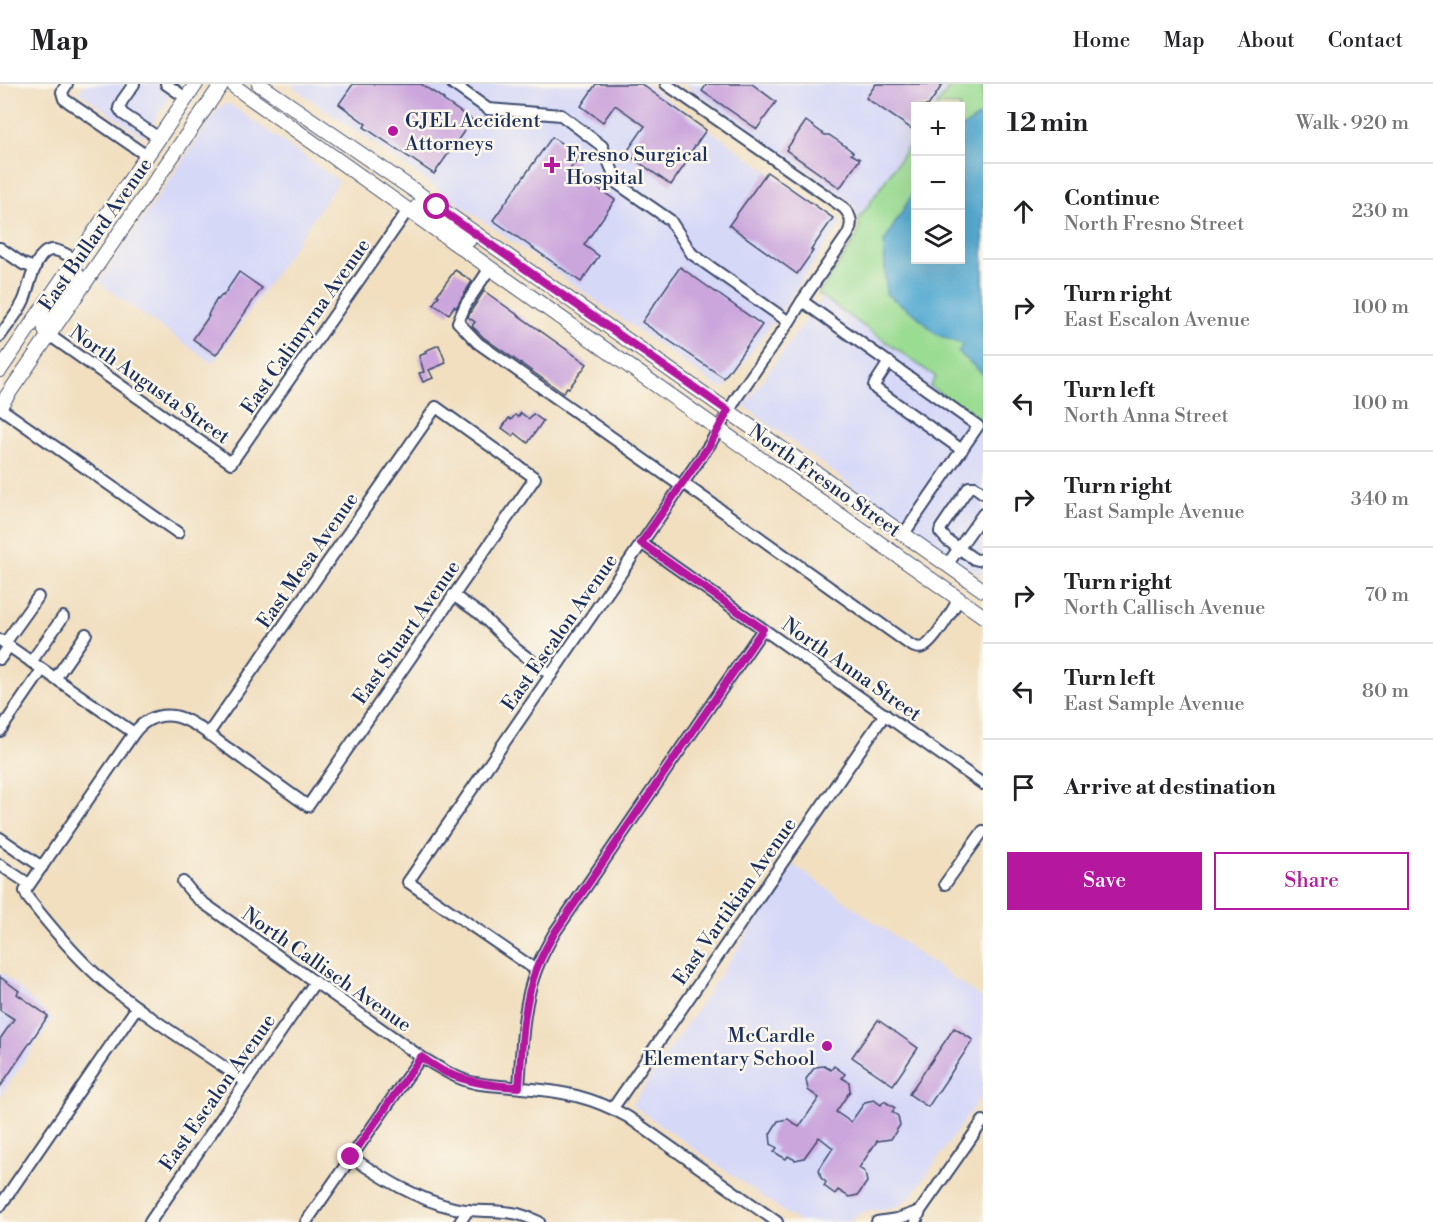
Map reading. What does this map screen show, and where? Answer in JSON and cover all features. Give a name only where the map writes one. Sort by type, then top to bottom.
[{"type":"main road","name":"East Bullard Avenue","points":[[0,370],[196,84]]},
{"type":"main road","name":"East Bullard Avenue","points":[[0,407],[222,84]]},
{"type":"main road","name":"North Fresno Street","points":[[234,84],[235,87],[408,210],[983,616]]},
{"type":"main road","name":"North Fresno Street","points":[[259,84],[983,590]]},
{"type":"main road","points":[[408,210],[418,207],[496,258],[504,261],[509,258]]},
{"type":"main road","points":[[48,335],[44,328],[45,323],[77,274],[76,260]]},
{"type":"main road","points":[[959,599],[972,600],[983,606]]},
{"type":"street","points":[[67,84],[62,92],[64,99],[147,156]]},
{"type":"street","points":[[134,84],[119,108],[123,114],[159,138]]},
{"type":"street","points":[[166,84],[186,99]]},
{"type":"street","points":[[453,84],[488,109],[561,115],[602,146],[618,184],[670,220],[692,254],[789,322]]},
{"type":"street","name":"East Escalon Avenue","points":[[536,970],[408,882],[682,484],[851,227],[851,219],[844,208],[666,84]]},
{"type":"street","name":"East Calimyrna Avenue","points":[[231,463],[408,210]]},
{"type":"street","points":[[0,248],[23,264],[35,268]]},
{"type":"street","points":[[0,336],[23,302],[42,254],[48,250],[61,252],[76,260]]},
{"type":"street","points":[[490,268],[466,304],[458,322],[478,343],[909,644],[919,648],[928,645],[959,599]]},
{"type":"street","points":[[802,301],[978,426],[903,535]]},
{"type":"street","name":"North Augusta Street","points":[[48,335],[231,463]]},
{"type":"street","points":[[889,363],[876,382],[874,386],[876,389],[962,450]]},
{"type":"street","points":[[0,407],[178,533]]},
{"type":"street","name":"East Stuart Avenue","points":[[208,734],[308,806],[535,478],[436,407]]},
{"type":"street","name":"East Mesa Avenue","points":[[208,734],[436,407]]},
{"type":"street","points":[[983,493],[975,487],[969,487],[940,528],[944,537],[958,548],[974,559],[983,559]]},
{"type":"street","points":[[947,565],[983,514]]},
{"type":"street","name":"North Anna Street","points":[[641,543],[983,784]]},
{"type":"street","points":[[453,595],[480,614],[517,650],[551,675]]},
{"type":"street","points":[[0,659],[5,643],[38,597]]},
{"type":"street","points":[[31,662],[63,617]]},
{"type":"street","points":[[519,1087],[527,1003],[536,970],[555,932],[763,629]]},
{"type":"street","points":[[55,679],[86,634]]},
{"type":"street","points":[[5,643],[134,733]]},
{"type":"street","points":[[0,731],[42,670]]},
{"type":"street","name":"East Vartikian Avenue","points":[[613,1108],[885,714]]},
{"type":"street","points":[[208,734],[182,718],[173,716],[153,718],[145,722],[134,733],[27,888],[28,898],[69,947],[98,976],[137,1007],[246,1082]]},
{"type":"street","points":[[945,884],[983,831]]},
{"type":"street","points":[[0,838],[42,867]]},
{"type":"street","points":[[0,865],[27,888]]},
{"type":"street","name":"North Callisch Avenue","points":[[183,882],[202,902],[421,1057],[446,1072],[474,1083],[559,1091],[613,1108],[777,1222]]},
{"type":"street","name":"East Escalon Avenue","points":[[150,1222],[315,982]]},
{"type":"street","points":[[0,1206],[137,1007]]},
{"type":"street","points":[[306,1222],[421,1057]]},
{"type":"street","points":[[877,1222],[918,1217],[983,1121]]},
{"type":"street","points":[[351,1157],[409,1192],[437,1203],[468,1210],[517,1214],[539,1222]]},
{"type":"street","points":[[460,1222],[468,1210]]},
{"type":"shaded area","points":[[85,84],[179,84],[143,137],[79,92]]},
{"type":"shaded area","points":[[289,84],[645,84],[842,223],[727,387],[718,387]]},
{"type":"shaded area","points":[[684,84],[951,84],[939,102],[911,102],[911,142],[859,219],[854,207],[847,199]]},
{"type":"shaded area","points":[[224,104],[231,105],[339,181],[213,364],[99,283],[219,108]]},
{"type":"shaded area","points":[[822,297],[936,377],[930,386],[983,424],[983,578],[973,571],[973,568],[971,570],[876,504],[744,406]]},
{"type":"shaded area","name":"McCardle Elementary School","points":[[794,865],[983,999],[983,1094],[911,1197],[896,1207],[862,1212],[849,1222],[799,1222],[632,1105]]},
{"type":"shaded area","points":[[0,971],[53,1019],[0,1097]]},
{"type":"green space","points":[[952,84],[983,84],[983,424],[930,386],[936,377],[818,294],[855,240],[859,230],[859,219],[911,143],[911,264],[965,264],[965,102],[939,102]]},
{"type":"water","points":[[983,114],[983,374],[958,352],[963,345],[936,334],[916,315],[886,294],[884,242],[911,197],[911,264],[965,264],[965,126]]},
{"type":"building","points":[[353,84],[421,84],[472,120],[434,174],[364,127],[366,124],[339,104]]},
{"type":"building","points":[[596,84],[641,84],[706,130],[671,185],[626,153],[645,126],[615,105],[603,122],[581,106]]},
{"type":"building","points":[[707,84],[752,84],[776,102],[757,129],[702,91]]},
{"type":"building","points":[[876,84],[943,84],[931,102],[911,102],[911,128],[866,98]]},
{"type":"building","points":[[806,121],[841,143],[853,152],[851,154],[860,159],[840,188],[786,150]]},
{"type":"building","points":[[552,137],[580,156],[570,169],[615,200],[584,245],[599,256],[581,282],[493,220]]},
{"type":"building","points":[[767,172],[833,218],[797,274],[729,225]]},
{"type":"building","points":[[680,267],[762,325],[724,378],[642,322]]},
{"type":"building","points":[[455,270],[472,281],[456,308],[454,306],[449,314],[433,304]]},
{"type":"building","points":[[239,272],[262,288],[216,355],[193,339],[209,316],[217,299],[223,296]]},
{"type":"building","points":[[484,291],[587,364],[563,393],[483,337],[472,326],[475,322],[468,317]]},
{"type":"building","points":[[439,345],[446,363],[429,370],[433,378],[423,382],[419,373],[424,372],[419,356]]},
{"type":"building","points":[[521,413],[529,419],[533,414],[543,421],[528,443],[515,433],[513,436],[502,428],[509,418],[511,420],[515,415],[518,417]]},
{"type":"building","points":[[0,977],[19,991],[17,994],[48,1016],[0,1087],[0,1039],[14,1019],[0,1010]]},
{"type":"building","points":[[878,1020],[918,1048],[893,1085],[852,1057]]},
{"type":"building","points":[[954,1028],[973,1040],[928,1107],[909,1094]]},
{"type":"building","points":[[824,1066],[831,1070],[834,1066],[845,1074],[842,1078],[849,1082],[850,1091],[836,1112],[851,1122],[865,1102],[874,1100],[881,1105],[884,1101],[895,1108],[892,1112],[898,1116],[900,1125],[891,1139],[877,1141],[859,1168],[865,1172],[867,1182],[858,1195],[849,1197],[838,1190],[835,1194],[824,1186],[826,1182],[821,1178],[819,1169],[833,1148],[819,1137],[804,1158],[795,1160],[788,1156],[786,1159],[774,1152],[777,1148],[771,1144],[770,1134],[778,1121],[788,1119],[799,1127],[819,1098],[808,1090],[806,1079],[815,1067]]},
{"type":"place","name":"GJEL Accident Attorneys","points":[[393,131]]},
{"type":"place","name":"Fresno Surgical Hospital","points":[[552,165]]},
{"type":"place","name":"McCardle Elementary School","points":[[827,1046]]},
{"type":"route","points":[[351,1157],[421,1057],[446,1072],[474,1083],[519,1087],[527,1003],[536,970],[555,932],[763,629],[641,543],[710,444],[728,411],[437,207]]}]
